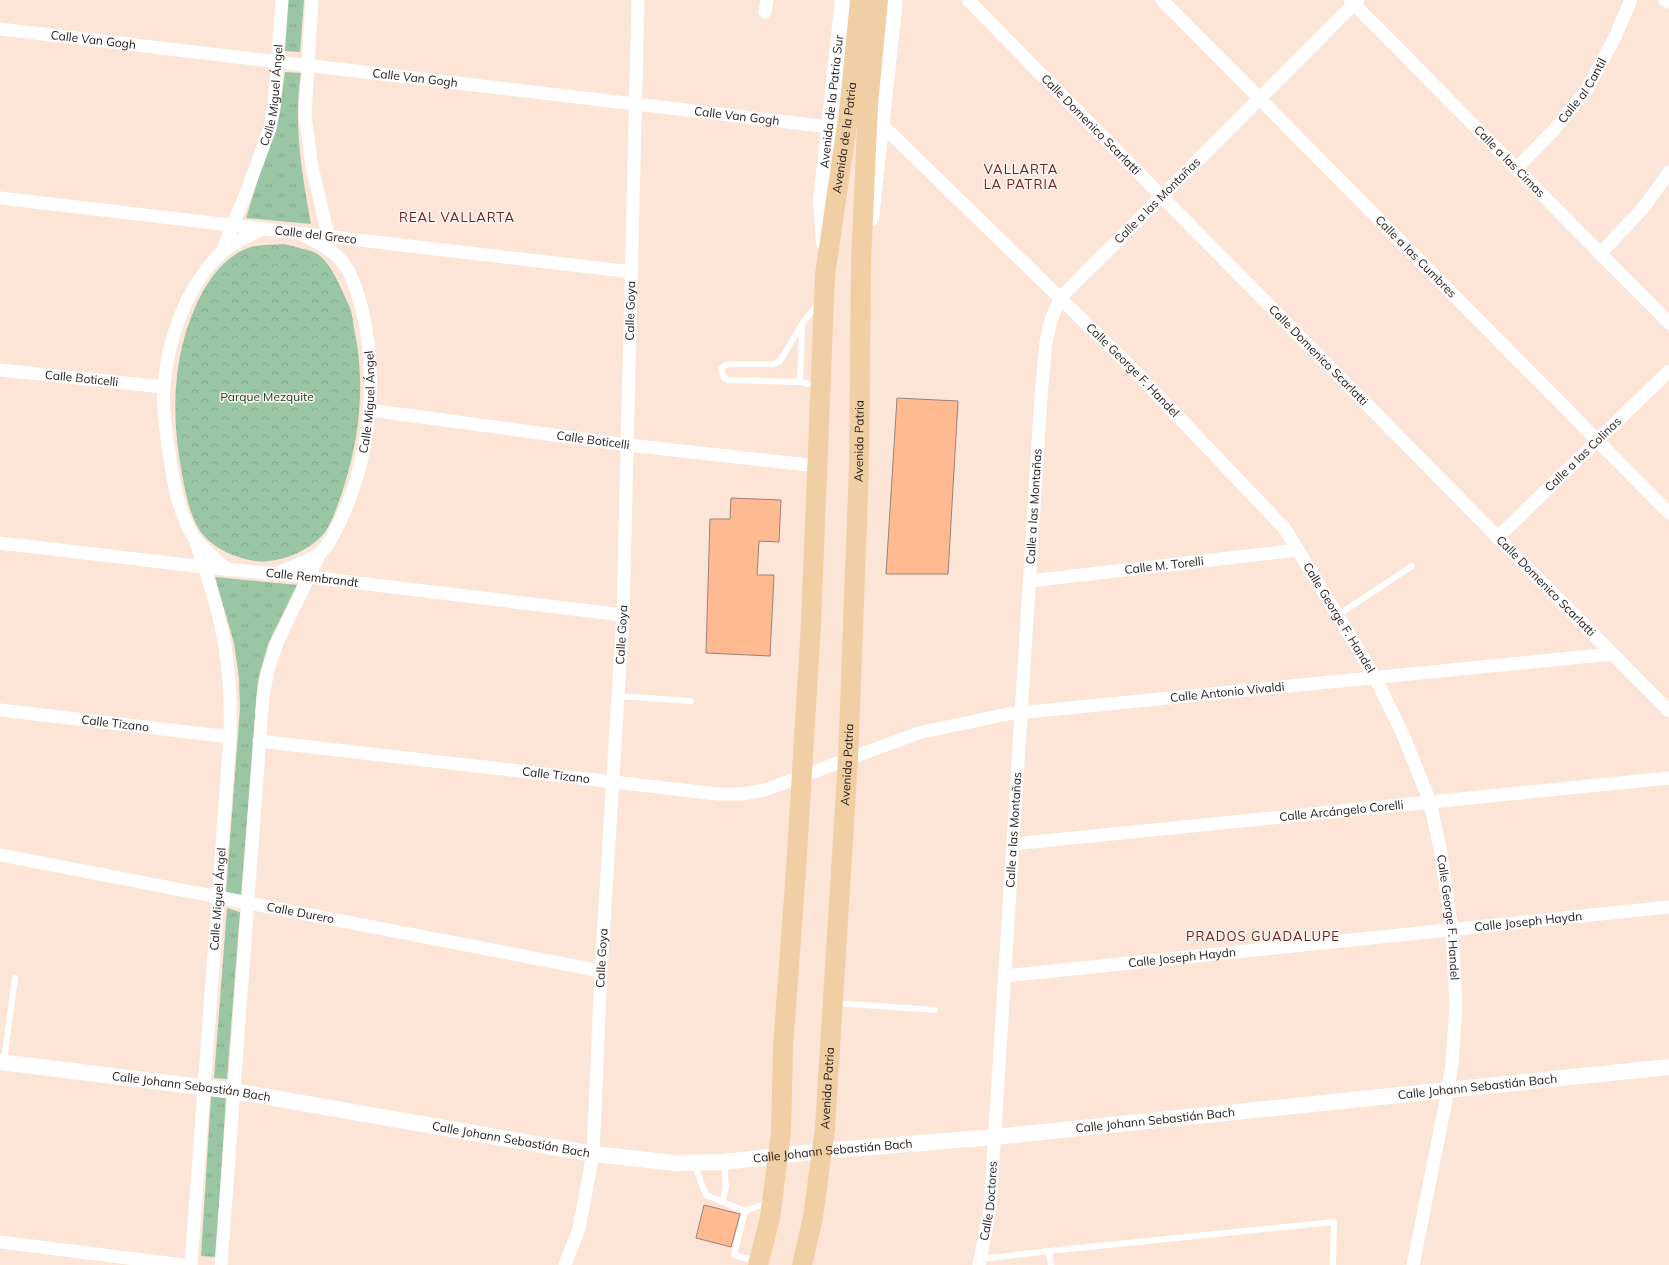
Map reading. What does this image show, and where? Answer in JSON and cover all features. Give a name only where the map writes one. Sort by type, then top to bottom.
[{"type":"main road","name":"Avenida de la Patria","points":[[825,284],[850,104],[860,0]]},
{"type":"main road","name":"Avenida de la Patria","points":[[861,262],[868,104],[878,0]]},
{"type":"main road","name":"Avenida Patria","points":[[802,1265],[812,1217],[823,1150],[848,759],[859,468],[861,262]]},
{"type":"main road","points":[[759,1263],[770,1218],[781,1132],[783,1047],[811,624],[825,284]]},
{"type":"street","name":"Calle Miguel Ángel","points":[[191,1265],[219,898],[231,702],[225,647],[204,567],[194,537],[182,512],[175,489],[167,438],[164,387],[167,361],[181,311],[193,289],[221,254],[248,188],[270,128],[274,108],[282,0]]},
{"type":"street","points":[[312,0],[305,98],[306,122],[312,167],[329,236],[331,251]]},
{"type":"street","name":"Calle Goya","points":[[565,1265],[579,1229],[593,1154],[601,971],[623,615],[638,0]]},
{"type":"street","name":"Avenida de la Patria Sur","points":[[825,284],[822,200],[843,0]]},
{"type":"street","points":[[861,262],[872,216],[894,0]]},
{"type":"street","name":"Calle Domenico Scarlatti","points":[[968,0],[1669,712]]},
{"type":"street","name":"Calle a las Cumbres","points":[[1162,0],[1669,513]]},
{"type":"street","name":"Calle al Cantil","points":[[1516,169],[1553,131],[1587,89],[1614,39],[1631,0]]},
{"type":"street","points":[[1665,0],[1669,2]]},
{"type":"street","name":"Calle a las Montañas","points":[[995,1137],[1041,396],[1046,342],[1051,320],[1060,298],[1260,99],[1354,2]]},
{"type":"street","name":"Calle a las Cimas","points":[[1354,2],[1516,169],[1669,323]]},
{"type":"street","name":"Calle Van Gogh","points":[[0,29],[829,127]]},
{"type":"street","name":"Calle George F. Handel","points":[[881,124],[1132,368],[1285,529],[1375,677],[1404,737],[1430,802],[1440,848],[1452,930],[1456,1006],[1452,1063],[1448,1090],[1413,1265]]},
{"type":"street","points":[[1600,254],[1644,207],[1669,172]]},
{"type":"street","name":"Calle del Greco","points":[[0,198],[632,272]]},
{"type":"street","name":"Calle Miguel Ángel","points":[[221,254],[262,229]]},
{"type":"street","name":"Calle Miguel Ángel","points":[[221,1265],[262,696],[268,670],[277,643],[320,553],[336,530],[347,506],[363,455],[369,410],[370,393],[368,342],[364,317],[357,290],[346,266],[331,251],[300,233]]},
{"type":"street","name":"Calle Boticelli","points":[[0,370],[164,387]]},
{"type":"street","name":"Calle a las Colinas","points":[[1497,538],[1669,371]]},
{"type":"street","name":"Calle Boticelli","points":[[369,410],[628,445],[817,466]]},
{"type":"street","name":"Calle Miguel Ángel","points":[[194,537],[228,570]]},
{"type":"street","name":"Calle Rembrandt","points":[[0,542],[228,570],[309,577],[623,615]]},
{"type":"street","name":"Calle M. Torelli","points":[[1030,581],[1298,550]]},
{"type":"street","points":[[275,574],[320,553]]},
{"type":"street","name":"Calle Antonio Vivaldi","points":[[848,759],[918,733],[965,722],[1022,713],[1612,654]]},
{"type":"street","name":"Calle Tizano","points":[[0,710],[230,737]]},
{"type":"street","name":"Calle Tizano","points":[[258,740],[718,794],[743,794],[765,790],[848,759]]},
{"type":"street","name":"Calle Arcángelo Corelli","points":[[1013,844],[1669,778]]},
{"type":"street","name":"Calle Durero","points":[[0,855],[601,971]]},
{"type":"street","name":"Calle Joseph Haydn","points":[[1005,976],[1669,907]]},
{"type":"street","name":"Calle Johann Sebastián Bach","points":[[2,1062],[233,1091],[593,1154],[675,1163],[724,1162],[823,1150],[995,1137],[1669,1066]]},
{"type":"street","name":"Calle Doctores","points":[[980,1262],[990,1209],[995,1137]]},
{"type":"street","points":[[0,1242],[184,1265]]},
{"type":"lane","points":[[821,386],[800,382],[728,380],[724,378],[721,369],[730,364],[774,364],[780,361],[825,284]]},
{"type":"lane","points":[[800,382],[802,324]]},
{"type":"lane","points":[[1338,615],[1412,566]]},
{"type":"lane","points":[[618,696],[690,701]]},
{"type":"lane","points":[[2,1062],[14,978]]},
{"type":"lane","points":[[833,1003],[935,1010]]},
{"type":"lane","points":[[722,1202],[726,1187],[724,1162]]},
{"type":"lane","points":[[694,1163],[706,1195],[745,1211],[772,1201]]},
{"type":"lane","points":[[745,1211],[734,1255],[759,1263]]},
{"type":"lane","points":[[980,1262],[1049,1251],[1334,1222],[1334,1265]]},
{"type":"lane","points":[[1049,1251],[1051,1265]]},
{"type":"green space","points":[[287,0],[304,0],[300,52],[283,51]]},
{"type":"green space","points":[[285,72],[301,73],[298,130],[302,168],[311,224],[246,218],[280,109]]},
{"type":"green space","name":"Parque Mezquite","points":[[284,244],[316,253],[320,256],[336,277],[349,305],[360,371],[359,408],[350,465],[331,522],[325,532],[311,545],[293,555],[274,560],[255,561],[241,558],[221,549],[204,536],[195,522],[187,498],[178,453],[175,410],[176,388],[182,346],[188,325],[200,297],[215,273],[228,260],[243,250],[258,246]]},
{"type":"green space","points":[[215,577],[297,585],[268,644],[258,680],[241,895],[226,892],[240,708],[239,678],[234,643]]},
{"type":"green space","points":[[227,908],[240,912],[227,1079],[214,1078]]},
{"type":"green space","points":[[211,1096],[226,1097],[216,1257],[201,1256]]},
{"type":"building","points":[[897,398],[958,401],[948,574],[886,574]]},
{"type":"building","points":[[731,498],[781,500],[779,542],[759,541],[757,575],[774,575],[770,656],[706,653],[710,519],[730,519]]},
{"type":"building","points":[[704,1205],[740,1214],[731,1247],[696,1238]]},
{"type":"district","name":"VALLARTA LA PATRIA","points":[[1021,176]]},
{"type":"district","name":"REAL VALLARTA","points":[[457,217]]},
{"type":"district","name":"PRADOS GUADALUPE","points":[[1263,936]]}]
